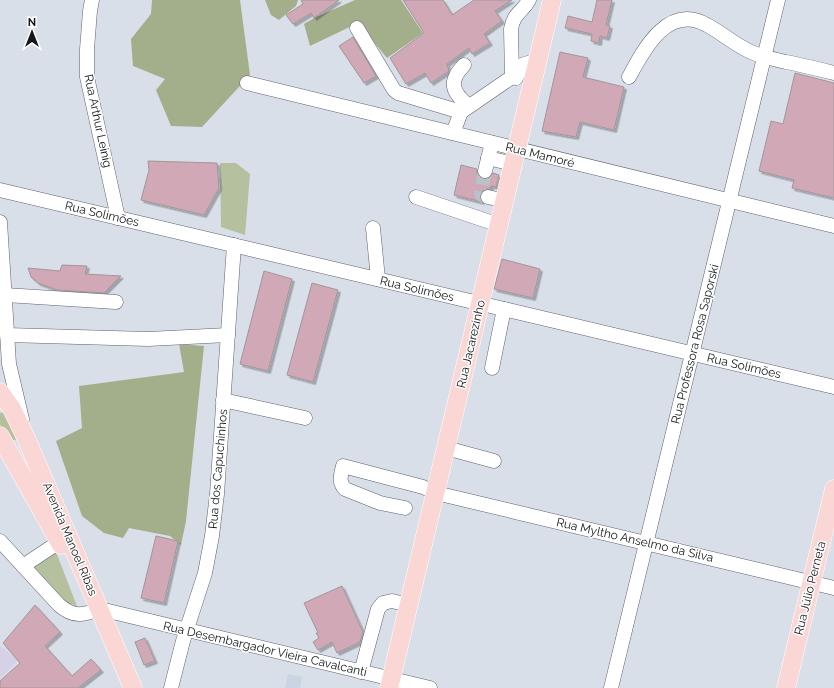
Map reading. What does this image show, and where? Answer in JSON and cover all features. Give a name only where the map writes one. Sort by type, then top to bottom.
[{"type":"main road","name":"Rua Jacarezinho","points":[[390,683],[499,225],[497,199],[515,157],[552,0]]},
{"type":"main road","name":"Avenida Manoel Ribas","points":[[0,392],[12,409],[26,438],[94,611],[122,688]]},
{"type":"main road","points":[[4,441],[22,442],[26,438]]},
{"type":"main road","name":"Avenida Manoel Ribas","points":[[4,441],[59,542],[133,688]]},
{"type":"main road","name":"Rua Júlio Perneta","points":[[786,688],[834,489]]},
{"type":"street","name":"Rua Arthur Leinig","points":[[92,0],[87,49],[87,77],[118,218]]},
{"type":"street","points":[[512,77],[511,29],[517,13],[529,0]]},
{"type":"street","name":"Rua Professora Rosa Saporski","points":[[611,688],[778,0]]},
{"type":"street","points":[[629,77],[644,50],[660,31],[676,21],[687,19],[697,20],[751,52],[764,57],[834,73]]},
{"type":"street","points":[[357,28],[394,90],[398,93],[465,109]]},
{"type":"street","points":[[453,133],[465,109],[512,77],[516,78],[522,65],[531,62],[538,63]]},
{"type":"street","points":[[464,66],[456,76],[454,83],[456,91],[465,109]]},
{"type":"street","name":"Rua Mamoré","points":[[247,83],[492,143],[515,157],[729,201],[834,226]]},
{"type":"street","points":[[492,143],[487,165],[515,157]]},
{"type":"street","name":"Rua Solimões","points":[[0,190],[834,388]]},
{"type":"street","points":[[416,197],[499,225]]},
{"type":"street","points":[[0,222],[9,364],[26,438]]},
{"type":"street","points":[[373,228],[378,279]]},
{"type":"street","name":"Rua dos Capuchinhos","points":[[170,688],[186,630],[203,579],[212,536],[217,494],[234,245]]},
{"type":"street","points":[[4,295],[116,302]]},
{"type":"street","points":[[492,368],[504,309]]},
{"type":"street","points":[[7,335],[148,339],[228,335]]},
{"type":"street","points":[[0,388],[9,364]]},
{"type":"street","points":[[223,400],[305,418]]},
{"type":"street","points":[[446,448],[494,461]]},
{"type":"street","name":"Rua Myltho Anselmo da Silva","points":[[405,508],[380,503],[345,489],[341,485],[340,479],[343,466],[423,487],[436,493],[834,588]]},
{"type":"street","name":"Rua Desembargador Vieira Cavalcanti","points":[[0,541],[64,609],[70,613],[78,615],[94,611],[186,630],[361,672],[390,683],[430,688]]},
{"type":"street","points":[[23,566],[59,542]]},
{"type":"street","points":[[361,672],[378,609],[383,603],[392,601],[409,605]]},
{"type":"shaded area","points":[[0,646],[18,660],[0,679]]},
{"type":"shaded area","points":[[288,674],[302,677],[300,688],[285,688]]},
{"type":"green space","points":[[152,0],[240,0],[250,75],[202,127],[171,126],[156,90],[165,79],[133,66],[131,39],[151,14]]},
{"type":"green space","points":[[265,0],[298,0],[296,6],[279,20],[271,15]]},
{"type":"green space","points":[[355,0],[401,0],[423,33],[387,58],[358,23],[310,46],[304,24]]},
{"type":"green space","points":[[220,163],[236,163],[250,174],[245,235],[221,227]]},
{"type":"green space","points":[[179,344],[204,346],[186,521],[181,545],[170,536],[129,528],[123,538],[104,533],[82,516],[56,441],[82,428],[79,386],[184,372]]},
{"type":"green space","points":[[4,412],[19,438],[15,440],[11,440],[0,425],[0,413]]},
{"type":"green space","points":[[56,552],[77,606],[65,602],[32,567]]},
{"type":"building","points":[[301,0],[339,0],[314,18],[311,13],[293,24],[286,15],[303,4]]},
{"type":"building","points":[[403,0],[443,0],[452,15],[474,0],[512,0],[495,11],[502,21],[484,34],[490,43],[472,54],[469,48],[447,64],[449,71],[431,83],[425,73],[406,84],[390,58],[424,33]]},
{"type":"building","points":[[597,0],[612,0],[606,25],[610,26],[607,38],[600,36],[599,43],[591,41],[592,34],[565,28],[568,16],[592,22]]},
{"type":"building","points":[[353,37],[376,76],[364,83],[339,46]]},
{"type":"building","points":[[560,52],[588,58],[583,77],[624,87],[614,130],[580,122],[576,137],[542,131]]},
{"type":"building","points":[[795,73],[834,83],[834,198],[792,188],[794,180],[759,171],[771,121],[783,124]]},
{"type":"building","points":[[148,161],[217,163],[219,188],[204,215],[141,200],[149,170]]},
{"type":"building","points":[[461,165],[477,169],[477,174],[483,179],[488,179],[493,173],[499,175],[496,187],[491,186],[490,189],[485,189],[482,191],[480,195],[482,202],[454,195]]},
{"type":"building","points":[[502,259],[540,269],[533,298],[494,289]]},
{"type":"building","points":[[62,265],[87,266],[85,274],[121,276],[104,293],[57,290],[38,283],[31,277],[28,268],[60,271]]},
{"type":"building","points":[[264,271],[292,279],[268,371],[240,364]]},
{"type":"building","points":[[312,283],[338,290],[313,382],[287,375]]},
{"type":"building","points":[[156,536],[178,541],[164,603],[141,598]]},
{"type":"building","points":[[342,586],[363,632],[360,642],[337,653],[332,642],[318,650],[313,642],[319,638],[316,633],[318,633],[304,603]]},
{"type":"building","points":[[35,605],[60,632],[45,646],[72,676],[91,659],[101,670],[78,688],[0,688],[0,681],[20,663],[3,643]]},
{"type":"building","points":[[145,638],[155,661],[144,665],[135,642]]},
{"type":"tunnel","points":[[485,171],[481,192],[482,195],[488,197]]}]
